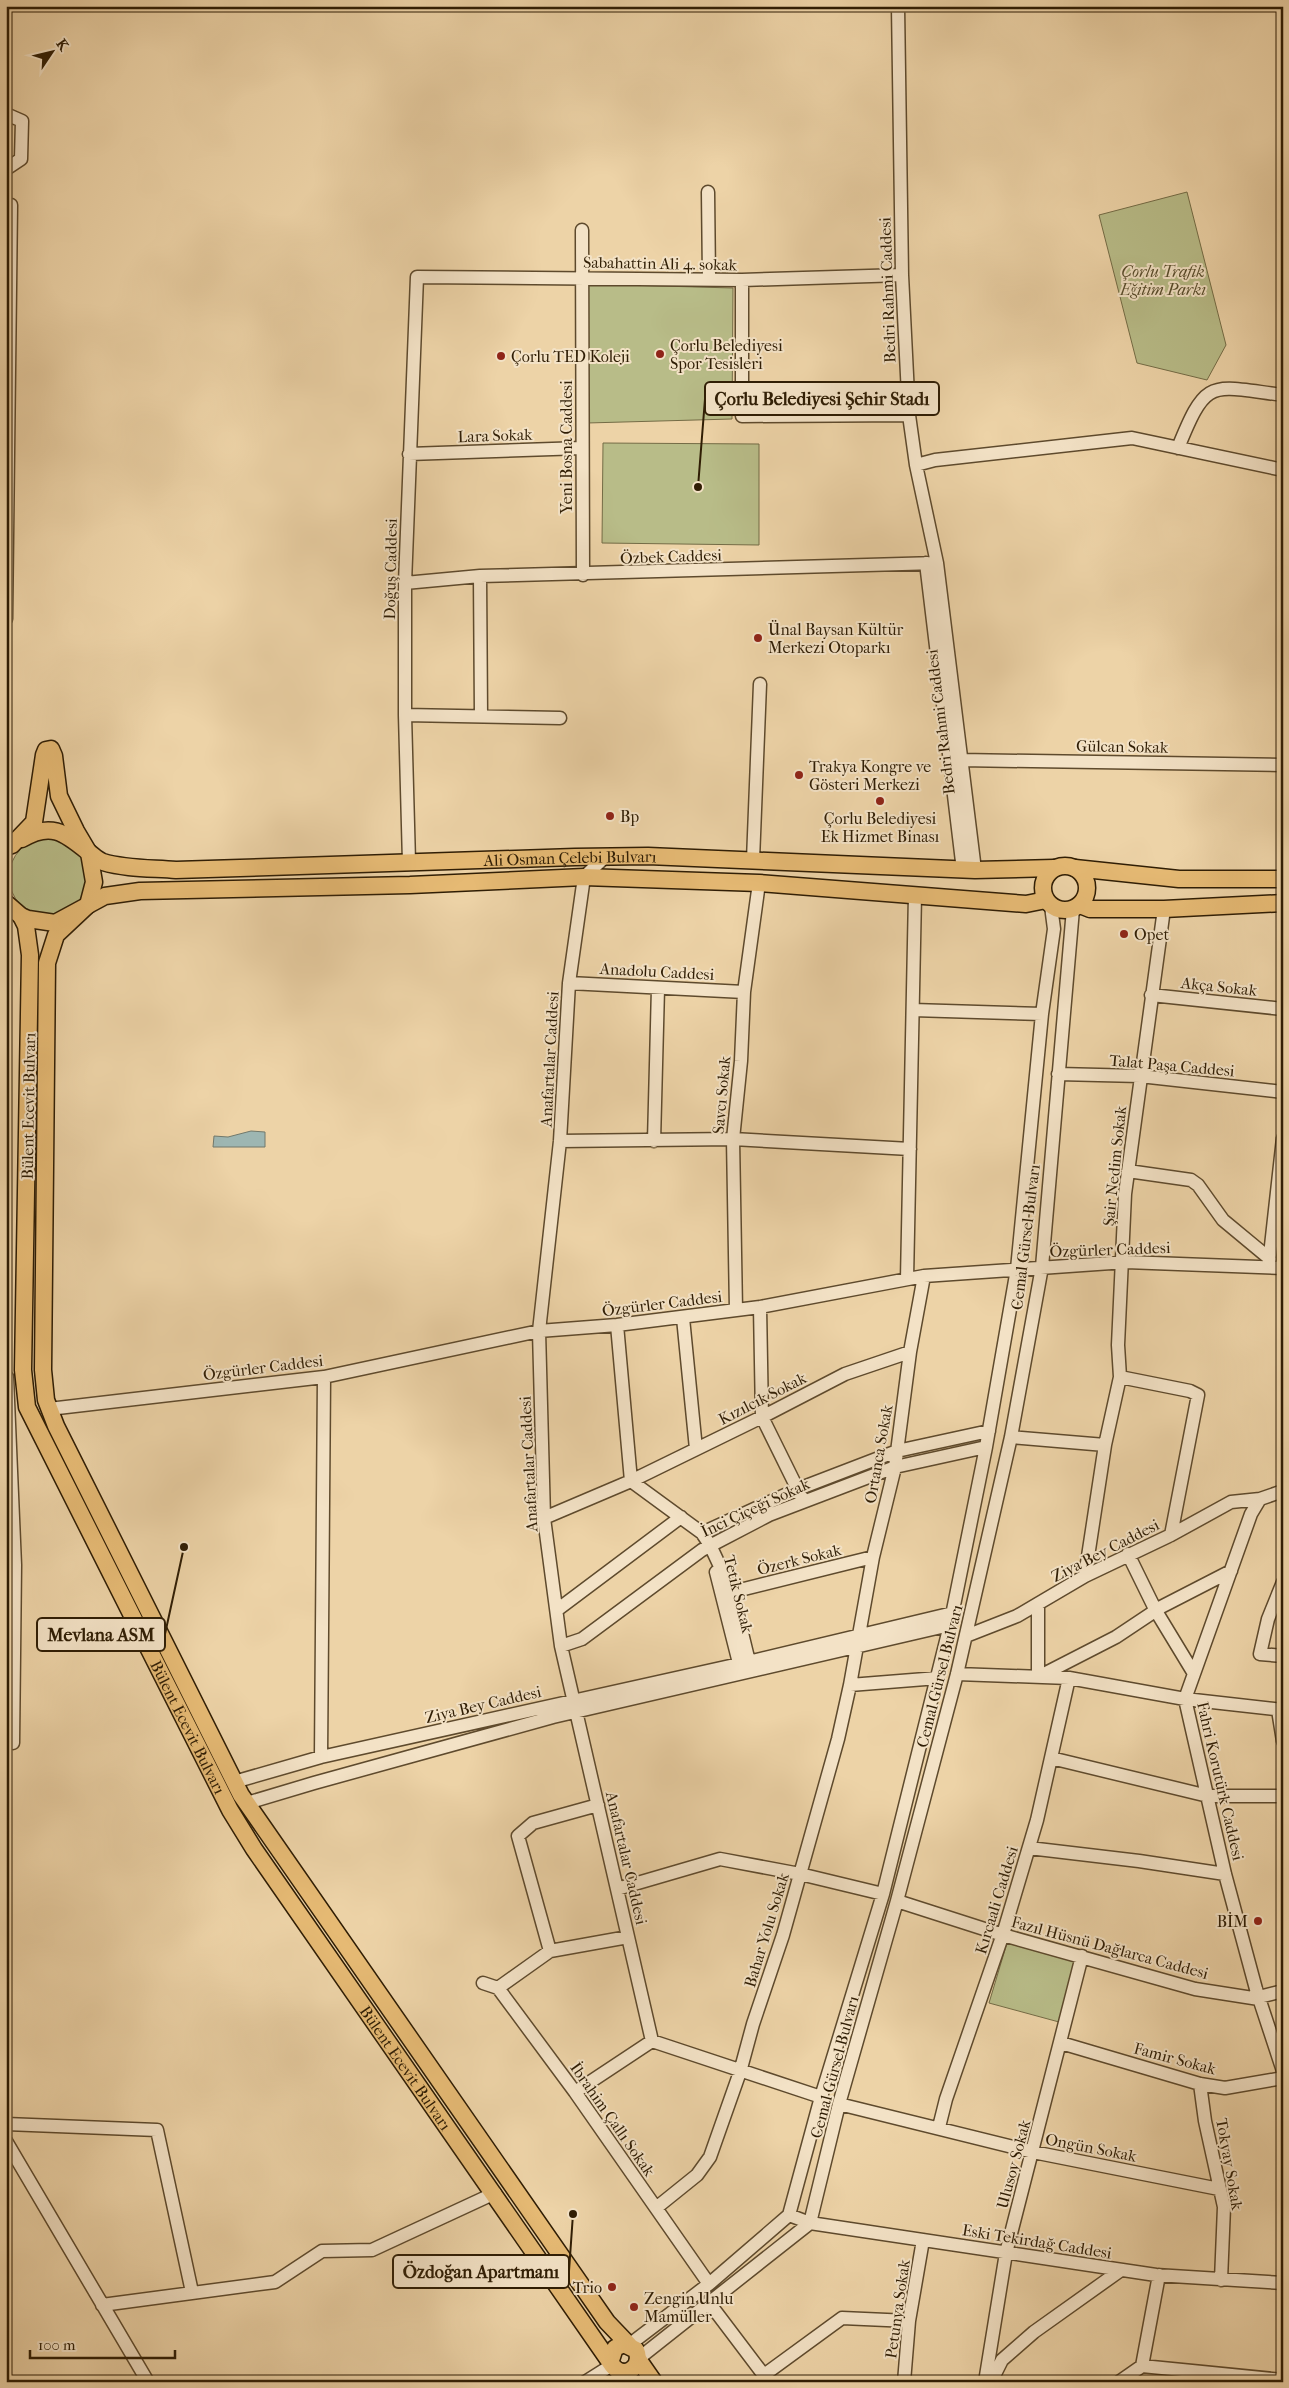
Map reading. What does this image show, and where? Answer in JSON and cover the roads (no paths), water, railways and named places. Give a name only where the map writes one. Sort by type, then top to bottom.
[{"type":"main road","points":[[8,849],[34,822],[44,755],[48,749],[54,753],[59,796],[76,831],[89,852],[94,882],[88,905],[56,935],[47,963],[43,1370],[44,1391],[60,1436],[234,1782],[247,1803],[602,2313],[629,2345],[636,2350],[638,2359],[654,2382]]},
{"type":"main road","name":"Ali Osman Çelebi Bulvarı","points":[[8,849],[29,834],[44,829],[69,835],[100,861],[112,864],[176,870],[605,856],[753,860],[969,870],[1054,868]]},
{"type":"main road","points":[[1075,868],[1081,872],[1087,885],[1084,900],[1076,907],[1066,911],[1049,903],[1042,886],[1044,879],[1054,868],[1068,866],[1179,879],[1283,879]]},
{"type":"main road","name":"Ali Osman Çelebi Bulvarı","points":[[88,905],[105,896],[176,889],[410,885],[584,877],[759,883],[1026,904],[1049,903]]},
{"type":"main road","points":[[6,903],[21,916],[38,922],[55,923],[88,905]]},
{"type":"main road","points":[[1076,907],[1090,909],[1164,909],[1283,903]]},
{"type":"main road","name":"Bülent Ecevit Bulvarı","points":[[21,916],[28,936],[30,955],[12,1378],[230,1810],[254,1849],[617,2369]]},
{"type":"main road","points":[[629,2345],[615,2348],[617,2369],[632,2370],[638,2359]]},
{"type":"street","name":"Bedri Rahmi Caddesi","points":[[898,6],[902,276],[908,415],[932,563],[969,870]]},
{"type":"street","points":[[6,114],[22,121],[21,159],[6,169]]},
{"type":"street","points":[[708,192],[708,279]]},
{"type":"street","points":[[6,619],[11,205]]},
{"type":"street","name":"Yeni Bosna Caddesi","points":[[582,230],[583,575]]},
{"type":"street","name":"Sabahattin Ali 4. sokak","points":[[417,277],[742,280],[902,276]]},
{"type":"street","name":"Doğuş Caddesi","points":[[409,862],[405,715],[406,583],[409,454],[417,277]]},
{"type":"street","points":[[742,280],[742,416],[908,415]]},
{"type":"street","points":[[1178,448],[1191,415],[1201,399],[1211,391],[1223,388],[1283,395]]},
{"type":"street","points":[[916,465],[953,458],[1132,438],[1283,470]]},
{"type":"street","name":"Lara Sokak","points":[[409,454],[582,448]]},
{"type":"street","name":"Özbek Caddesi","points":[[406,583],[480,576],[583,575],[932,563]]},
{"type":"street","points":[[480,576],[481,716]]},
{"type":"street","name":"Bedri Rahmi Caddesi","points":[[940,629],[961,760],[969,870]]},
{"type":"street","points":[[753,860],[760,684]]},
{"type":"street","points":[[405,715],[560,718]]},
{"type":"street","name":"Gülcan Sokak","points":[[961,760],[1283,764]]},
{"type":"street","points":[[584,877],[605,856]]},
{"type":"street","name":"Anafartalar Caddesi","points":[[584,877],[569,984],[560,1141],[539,1331],[544,1518],[561,1646],[652,2041]]},
{"type":"street","name":"Savcı Sokak","points":[[736,1310],[733,1139],[741,1061],[744,992],[759,883]]},
{"type":"street","points":[[907,1279],[915,895]]},
{"type":"street","name":"Cemal Gürsel Bulvarı","points":[[789,2215],[821,2097],[883,1894],[938,1678],[986,1447],[1018,1270],[1042,1014],[1054,929],[1049,903]]},
{"type":"street","name":"Cemal Gürsel Bulvarı","points":[[810,2223],[839,2104],[898,1902],[957,1674],[1011,1437],[1042,1267],[1058,1074],[1076,907]]},
{"type":"street","name":"Şair Nedim Sokak","points":[[1084,1576],[1105,1445],[1120,1377],[1118,1345],[1128,1171],[1164,909]]},
{"type":"street","name":"Anadolu Caddesi","points":[[569,984],[744,992]]},
{"type":"street","points":[[654,1141],[658,988]]},
{"type":"street","name":"Akça Sokak","points":[[1151,995],[1283,1008]]},
{"type":"street","points":[[913,1010],[1042,1014]]},
{"type":"street","name":"Talat Paşa Caddesi","points":[[1058,1074],[1140,1076],[1283,1092]]},
{"type":"street","points":[[1269,1263],[1283,1138]]},
{"type":"street","points":[[560,1141],[733,1139],[910,1150]]},
{"type":"street","points":[[1128,1171],[1191,1180],[1198,1185],[1223,1220],[1269,1263]]},
{"type":"street","name":"Özgürler Caddesi","points":[[49,1409],[324,1377],[539,1331],[683,1318],[760,1307],[924,1276],[1122,1262],[1269,1263],[1283,1268]]},
{"type":"street","name":"Ortanca Sokak","points":[[859,1642],[873,1558],[895,1467],[910,1352],[924,1276]]},
{"type":"street","points":[[760,1307],[762,1418],[800,1494]]},
{"type":"street","points":[[683,1318],[696,1449]]},
{"type":"street","points":[[617,1325],[631,1481],[702,1533],[710,1545]]},
{"type":"street","name":"Kızılcık Sokak","points":[[544,1518],[631,1481],[762,1418],[845,1374],[910,1352]]},
{"type":"street","points":[[321,1757],[324,1377]]},
{"type":"street","points":[[1120,1377],[1190,1391],[1198,1395],[1171,1535]]},
{"type":"street","points":[[12,1378],[11,1564],[13,1742]]},
{"type":"street","name":"İnci Çiçeği Sokak","points":[[702,1533],[800,1494],[897,1451],[989,1431]]},
{"type":"street","points":[[1011,1437],[1105,1445]]},
{"type":"street","name":"İnci Çiçeği Sokak","points":[[561,1646],[582,1639],[710,1545],[769,1515],[800,1494],[895,1467],[986,1447]]},
{"type":"street","points":[[1260,1499],[1283,1491]]},
{"type":"street","name":"Ziya Bey Caddesi","points":[[966,1636],[1017,1616],[1084,1576],[1171,1535],[1231,1502],[1260,1499]]},
{"type":"street","name":"Fahri Korutürk Caddesi","points":[[1260,1499],[1251,1514],[1193,1672],[1185,1700],[1225,1874],[1259,1998],[1283,2071]]},
{"type":"street","name":"İnci Çiçeği Sokak","points":[[557,1610],[681,1517]]},
{"type":"street","name":"Tetik Sokak","points":[[710,1545],[732,1592],[745,1668]]},
{"type":"street","name":"Tetik Sokak","points":[[710,1545],[745,1668]]},
{"type":"street","points":[[1128,1554],[1156,1611],[1193,1672]]},
{"type":"street","name":"Özerk Sokak","points":[[732,1592],[873,1558]]},
{"type":"street","points":[[1039,1676],[1116,1637],[1156,1611],[1231,1571]]},
{"type":"street","points":[[1283,1582],[1268,1619],[1260,1654],[1283,1656]]},
{"type":"street","points":[[1038,1605],[1039,1676]]},
{"type":"street","name":"Ziya Bey Caddesi","points":[[234,1782],[321,1757],[575,1707],[951,1619]]},
{"type":"street","name":"Bahar Yolu Sokak","points":[[656,2208],[697,2175],[710,2157],[740,2072],[752,2024],[783,1935],[838,1739],[859,1642]]},
{"type":"street","points":[[957,1674],[1069,1678],[1185,1700],[1280,1710],[1283,1741]]},
{"type":"street","points":[[850,1685],[938,1678]]},
{"type":"street","name":"Kırcaali Caddesi","points":[[939,2127],[946,2099],[1003,1935],[1029,1848],[1052,1758],[1069,1678]]},
{"type":"street","name":"Ziya Bey Caddesi","points":[[247,1803],[575,1707]]},
{"type":"street","points":[[1052,1758],[1208,1796],[1283,1796]]},
{"type":"street","points":[[550,1951],[518,1836],[533,1823],[598,1805]]},
{"type":"street","points":[[1029,1848],[1139,1861],[1225,1874]]},
{"type":"street","points":[[617,1889],[720,1860],[800,1874],[883,1894]]},
{"type":"street","name":"Fazıl Hüsnü Dağlarca Caddesi","points":[[898,1902],[1003,1935],[1195,1989],[1259,1998],[1283,1991]]},
{"type":"street","points":[[483,1983],[498,1988],[550,1951],[628,1937]]},
{"type":"street","name":"Ulusoy Sokak","points":[[985,2382],[1006,2253],[1034,2152],[1082,1956]]},
{"type":"street","name":"İbrahim Çallı Sokak","points":[[498,1988],[575,2092],[709,2284]]},
{"type":"street","points":[[575,2092],[652,2041],[740,2072],[821,2097]]},
{"type":"street","name":"Famir Sokak","points":[[1061,2043],[1200,2084],[1226,2088],[1283,2078]]},
{"type":"street","name":"Tokyay Sokak","points":[[1200,2084],[1205,2121],[1224,2207],[1221,2280]]},
{"type":"street","name":"Ongün Sokak","points":[[839,2104],[939,2127],[1034,2152],[1220,2189]]},
{"type":"street","points":[[6,2124],[157,2130],[192,2292]]},
{"type":"street","points":[[6,2141],[148,2382]]},
{"type":"street","points":[[102,2305],[275,2282],[322,2250],[372,2250],[495,2193]]},
{"type":"street","points":[[629,2345],[709,2284],[789,2215]]},
{"type":"street","name":"Eski Tekirdağ Caddesi","points":[[789,2215],[810,2223],[1121,2270],[1221,2280],[1283,2283]]},
{"type":"street","points":[[638,2359],[710,2304],[810,2223]]},
{"type":"street","name":"Petunya Sokak","points":[[904,2382],[909,2321],[924,2240]]},
{"type":"street","points":[[991,2382],[1002,2360],[1034,2332],[1121,2270]]},
{"type":"street","points":[[1142,2366],[1159,2275]]},
{"type":"street","points":[[710,2304],[766,2378],[842,2318],[909,2321]]},
{"type":"street","points":[[1119,2382],[1142,2366],[1244,2379],[1283,2380]]},
{"type":"street","points":[[585,2382],[617,2369]]},
{"type":"water","points":[[251,1131],[265,1132],[265,1147],[213,1147],[214,1136],[228,1137]]},
{"type":"place","name":"Çorlu Belediyesi Spor Tesisleri","points":[[660,354]]},
{"type":"place","name":"Çorlu TED Koleji","points":[[501,356]]},
{"type":"place","name":"Çorlu Belediyesi Şehir Stadı","points":[[698,487]]},
{"type":"place","name":"Ünal Baysan Kültür Merkezi Otoparkı","points":[[758,638]]},
{"type":"place","name":"Trakya Kongre ve Gösteri Merkezi","points":[[799,775]]},
{"type":"place","name":"Çorlu Belediyesi Ek Hizmet Binası","points":[[880,801]]},
{"type":"place","name":"Bp","points":[[610,816]]},
{"type":"place","name":"Opet","points":[[1124,934]]},
{"type":"place","name":"Mevlana ASM","points":[[184,1547]]},
{"type":"place","name":"BİM","points":[[1258,1921]]},
{"type":"place","name":"Özdoğan Apartmanı","points":[[573,2214]]},
{"type":"place","name":"Trio","points":[[612,2287]]},
{"type":"place","name":"Zengin Unlu Mamüller","points":[[634,2307]]},
{"type":"park label","name":"Çorlu Trafik Eğitim Parkı","points":[[1163,280]]}]
